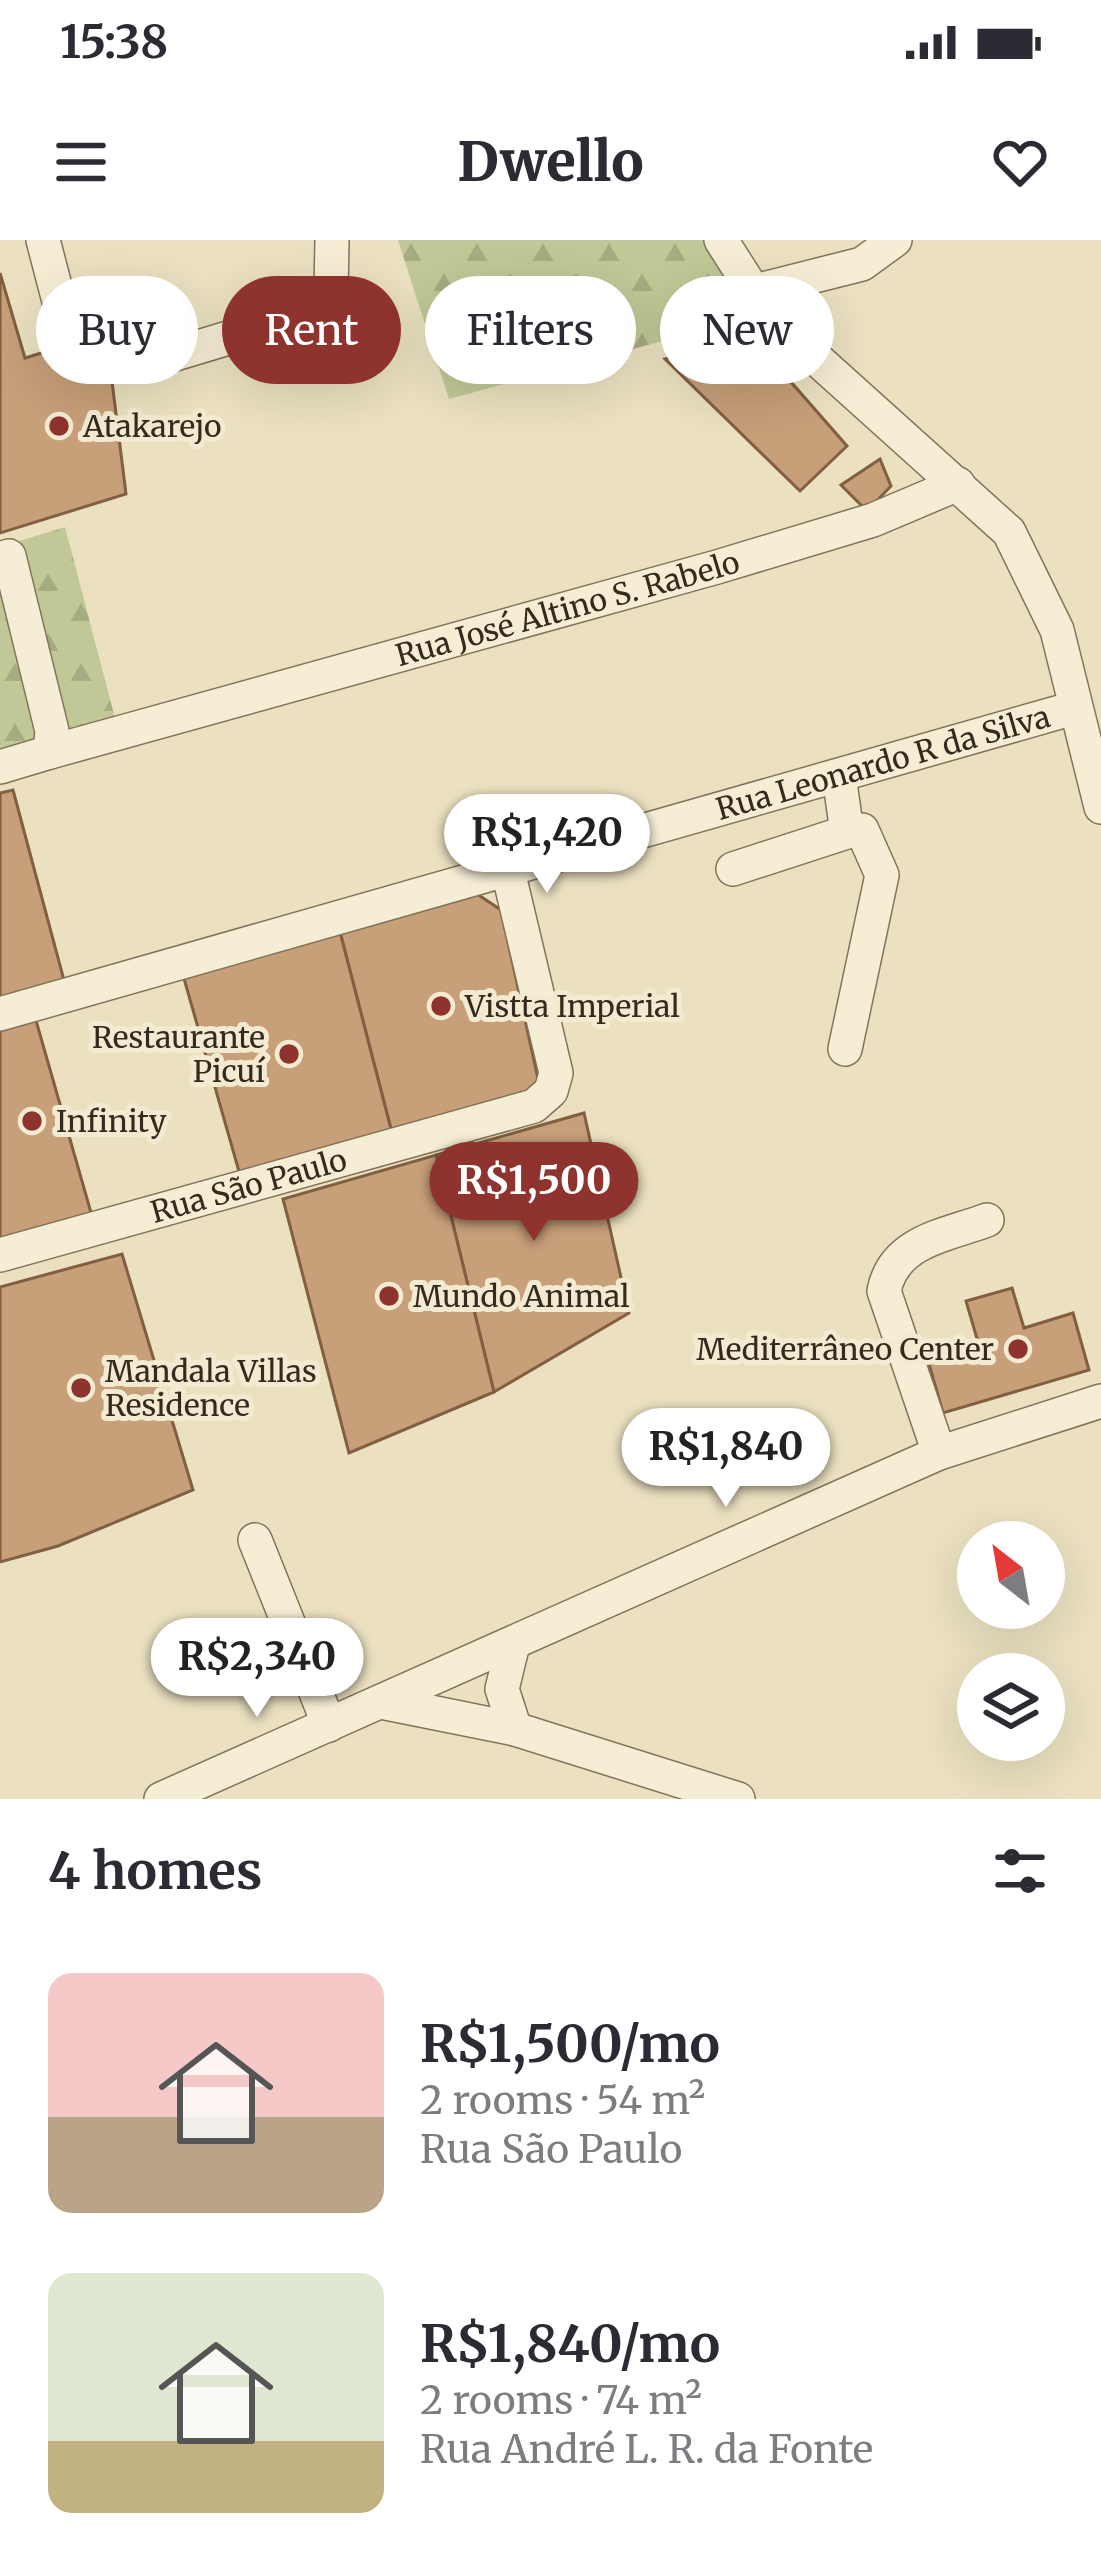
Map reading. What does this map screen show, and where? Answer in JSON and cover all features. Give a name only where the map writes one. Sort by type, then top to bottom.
[{"type":"street","points":[[43,240],[52,276]]},
{"type":"street","points":[[198,347],[311,313],[331,292],[332,240]]},
{"type":"street","points":[[721,240],[742,276]]},
{"type":"street","points":[[814,276],[862,264],[895,240]]},
{"type":"street","points":[[834,374],[1009,532],[1057,630],[1101,807]]},
{"type":"street","name":"Rua José Altino S. Rabelo","points":[[0,766],[717,568],[873,520],[958,484]]},
{"type":"street","points":[[0,559],[9,556],[52,731],[50,752]]},
{"type":"street","name":"Rua Leonardo R da Silva","points":[[0,1014],[1074,708]]},
{"type":"street","points":[[839,776],[848,832]]},
{"type":"street","points":[[733,869],[862,830],[882,875],[844,1048]]},
{"type":"street","name":"Rua São Paulo","points":[[0,1255],[534,1106],[551,1090],[556,1073],[508,871]]},
{"type":"street","points":[[939,1453],[884,1291],[888,1268],[902,1251],[987,1220]]},
{"type":"street","points":[[0,1272],[93,1249]]},
{"type":"street","points":[[161,1799],[939,1453],[1101,1401]]},
{"type":"street","points":[[255,1540],[329,1726]]},
{"type":"street","points":[[514,1644],[502,1689],[515,1729]]},
{"type":"street","points":[[381,1702],[515,1729],[738,1799]]},
{"type":"green space","points":[[398,240],[707,240],[729,276],[660,276],[660,342],[636,348],[636,276],[425,276],[425,324]]},
{"type":"green space","points":[[444,384],[504,384],[449,399]]},
{"type":"green space","points":[[65,527],[122,745],[0,781],[0,547]]},
{"type":"building","name":"Atakarejo","points":[[0,273],[25,358],[36,355],[36,384],[112,384],[126,494],[0,533]]},
{"type":"building","points":[[691,384],[793,384],[847,446],[800,491]]},
{"type":"building","points":[[880,459],[891,486],[867,511],[841,485]]},
{"type":"building","points":[[13,790],[65,984],[0,1002],[0,793]]},
{"type":"building","name":"Vistta Imperial","points":[[477,894],[501,910],[538,1079],[528,1096],[392,1133],[340,932]]},
{"type":"building","name":"Restaurante Picuí","points":[[340,932],[392,1133],[240,1175],[183,975]]},
{"type":"building","name":"Infinity","points":[[35,1017],[92,1216],[0,1241],[0,1026]]},
{"type":"building","points":[[584,1113],[629,1313],[494,1392],[436,1155]]},
{"type":"building","name":"Mundo Animal","points":[[436,1155],[494,1392],[349,1453],[283,1199]]},
{"type":"building","name":"Mandala Villas Residence","points":[[122,1254],[193,1490],[58,1546],[0,1562],[0,1287]]},
{"type":"building","name":"Mediterrâneo Center","points":[[1012,1288],[1024,1328],[1073,1313],[1089,1370],[943,1413],[927,1357],[978,1342],[966,1301]]},
{"type":"place","name":"Atakarejo","points":[[59,426]]},
{"type":"place","name":"Vistta Imperial","points":[[441,1006]]},
{"type":"place","name":"Restaurante Picuí","points":[[289,1054]]},
{"type":"place","name":"Infinity","points":[[32,1121]]},
{"type":"place","name":"Mundo Animal","points":[[389,1296]]},
{"type":"place","name":"Mediterrâneo Center","points":[[1018,1349]]},
{"type":"place","name":"Mandala Villas Residence","points":[[81,1388]]}]
